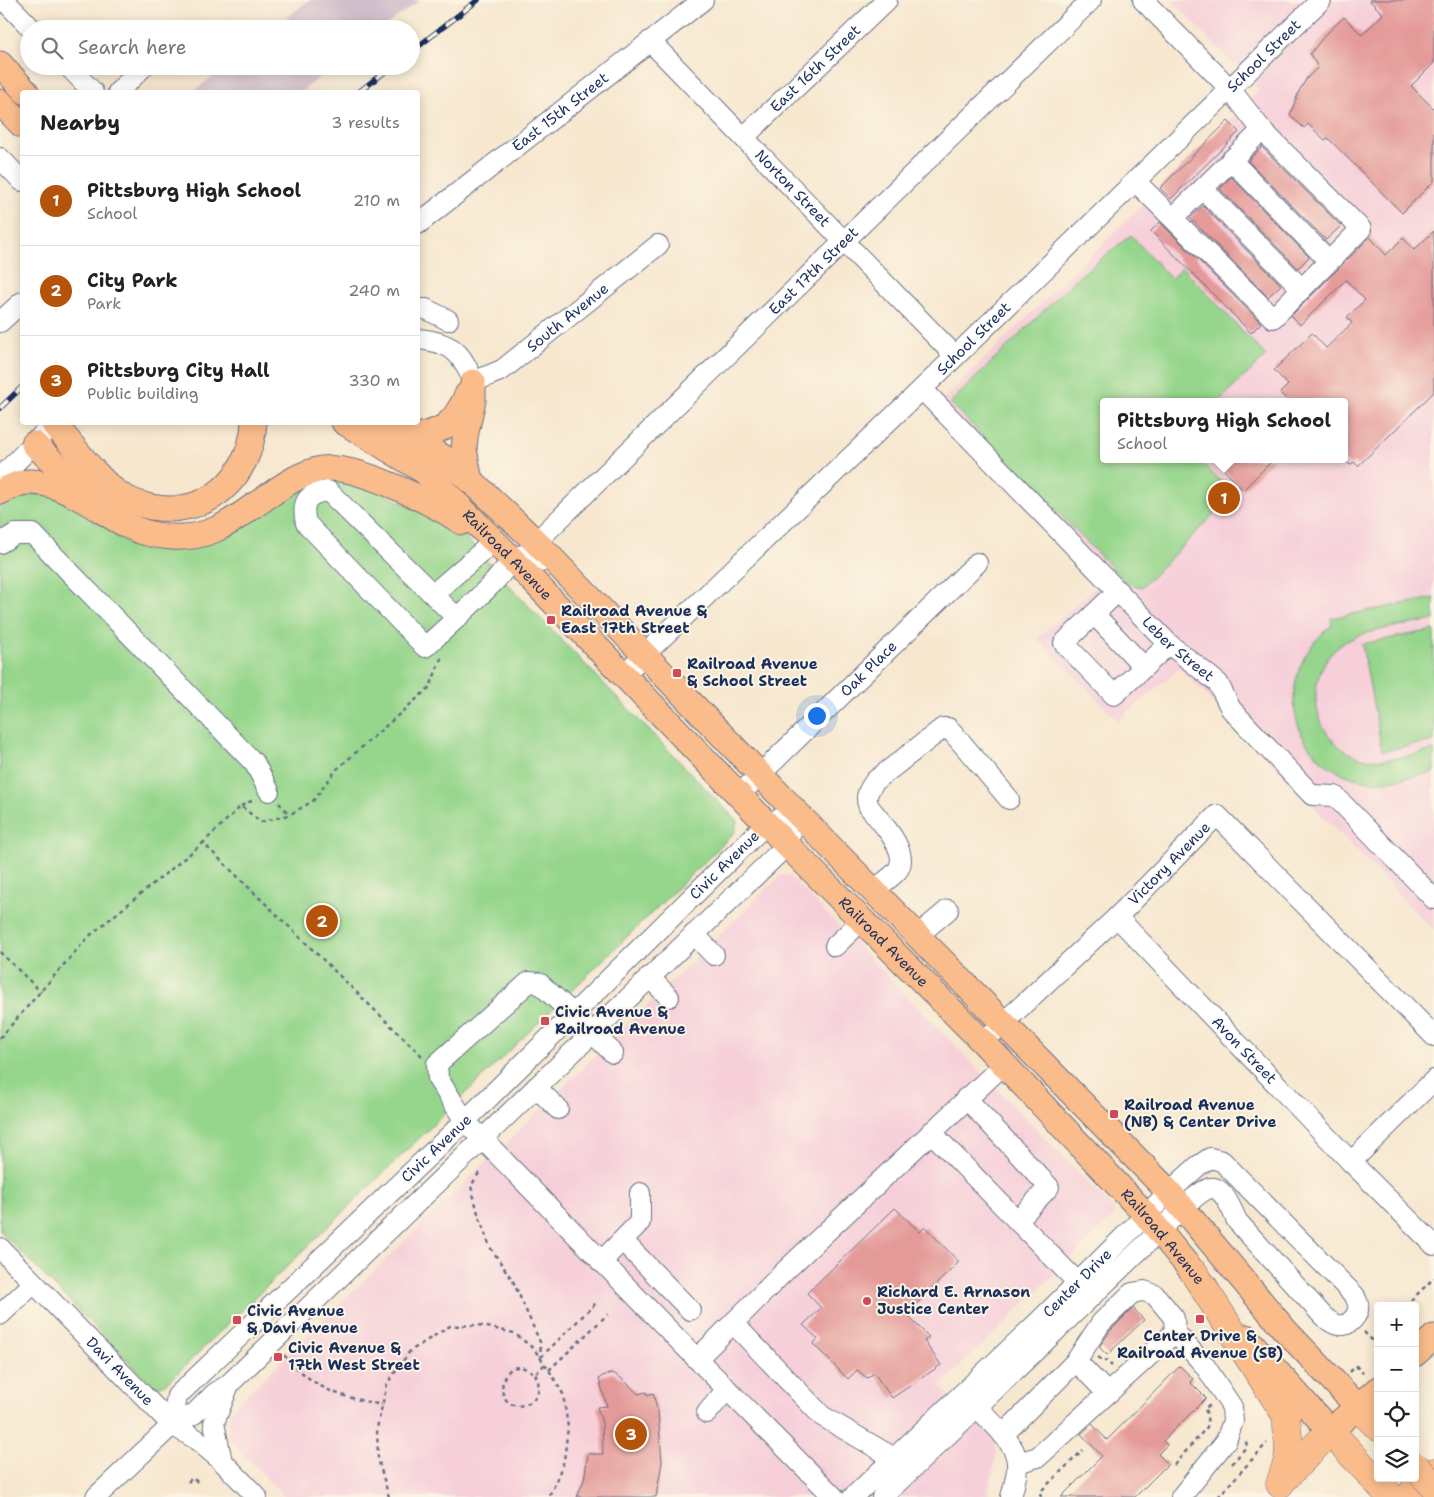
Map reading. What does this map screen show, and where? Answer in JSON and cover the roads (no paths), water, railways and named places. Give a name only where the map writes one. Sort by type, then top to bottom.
[{"type":"highway","points":[[1194,1274],[1286,1415],[1289,1448],[1288,1460],[1274,1490]]},
{"type":"highway","name":"Railroad Avenue","points":[[1358,1407],[1374,1423]]},
{"type":"highway","name":"Railroad Avenue","points":[[1330,1431],[1391,1497]]},
{"type":"highway","points":[[1274,1490],[1330,1431]]},
{"type":"highway","points":[[1419,1470],[1434,1486]]},
{"type":"highway","points":[[1408,1497],[1434,1472]]},
{"type":"main road","points":[[0,64],[24,90]]},
{"type":"main road","points":[[0,102],[20,123]]},
{"type":"main road","points":[[409,437],[425,435],[441,429],[450,422],[459,412],[473,382]]},
{"type":"main road","points":[[470,480],[464,449],[474,400],[473,382]]},
{"type":"main road","points":[[57,425],[109,486],[123,497],[168,510],[198,504],[213,497],[226,486],[239,471],[248,454],[254,425]]},
{"type":"main road","name":"Railroad Avenue","points":[[349,425],[424,471],[787,845],[983,1042],[1152,1224],[1255,1348],[1330,1431]]},
{"type":"main road","name":"Railroad Avenue","points":[[388,425],[443,457],[470,480],[543,550],[1176,1201],[1284,1330],[1358,1407]]},
{"type":"main road","points":[[34,444],[102,510]]},
{"type":"main road","points":[[0,492],[21,483],[39,483],[53,486],[141,531],[173,537],[194,537],[216,530],[302,475],[323,469],[345,470],[373,478],[430,503],[455,517],[504,552]]},
{"type":"main road","points":[[1419,1350],[1434,1336]]},
{"type":"main road","points":[[1330,1431],[1358,1407],[1370,1381]]},
{"type":"street","points":[[4,0],[23,20]]},
{"type":"street","name":"East 15th Street","points":[[420,222],[703,0]]},
{"type":"street","name":"East 16th Street","points":[[744,137],[887,0]]},
{"type":"street","name":"East 17th Street","points":[[543,550],[845,241],[1091,0]]},
{"type":"street","points":[[1135,181],[1273,318],[1361,229],[1262,130],[1230,89],[1144,0]]},
{"type":"street","name":"School Street","points":[[623,675],[922,389],[1322,0]]},
{"type":"street","name":"Norton Street","points":[[650,41],[955,356]]},
{"type":"street","points":[[77,75],[92,90]]},
{"type":"street","points":[[120,90],[135,75]]},
{"type":"street","points":[[1173,218],[1262,130]]},
{"type":"street","points":[[0,158],[20,179]]},
{"type":"street","points":[[1231,160],[1329,261]]},
{"type":"street","points":[[1203,189],[1302,288]]},
{"type":"street","name":"South Avenue","points":[[473,382],[502,370],[658,245]]},
{"type":"street","points":[[0,322],[20,304]]},
{"type":"street","points":[[420,309],[426,309],[448,320]]},
{"type":"street","points":[[420,340],[436,341],[453,348],[468,366],[473,382]]},
{"type":"street","name":"Leber Street","points":[[922,389],[1169,644],[1218,683],[1231,709],[1312,795],[1335,796],[1434,899]]},
{"type":"street","points":[[0,478],[53,425]]},
{"type":"street","points":[[457,618],[328,491],[317,492],[309,498],[303,510],[306,523],[425,647],[457,618],[497,578],[504,552]]},
{"type":"street","points":[[0,543],[15,534],[33,534],[255,764],[269,792]]},
{"type":"street","points":[[433,594],[504,552],[526,555],[539,562],[543,550]]},
{"type":"street","name":"Oak Place","points":[[739,795],[977,563]]},
{"type":"street","points":[[1117,592],[1064,643],[1114,695],[1169,644]]},
{"type":"street","points":[[1094,614],[1144,667]]},
{"type":"street","points":[[873,891],[898,870],[901,863],[901,853],[898,846],[869,807],[867,803],[868,790],[875,781],[943,728],[948,728],[954,734],[1009,799]]},
{"type":"street","name":"Civic Avenue","points":[[172,1424],[178,1396],[465,1121],[767,823],[797,813]]},
{"type":"street","name":"Civic Avenue","points":[[172,1424],[194,1414],[214,1394],[228,1385],[787,845],[797,813]]},
{"type":"street","name":"Victory Avenue","points":[[983,1042],[1118,916],[1217,815],[1434,1036]]},
{"type":"street","points":[[917,936],[948,910]]},
{"type":"street","name":"Avon Street","points":[[1118,916],[1351,1162],[1434,1245]]},
{"type":"street","points":[[835,946],[862,920]]},
{"type":"street","points":[[694,934],[714,955]]},
{"type":"street","points":[[649,978],[669,997]]},
{"type":"street","points":[[613,1053],[574,1014],[539,983],[529,982],[438,1064],[438,1079],[465,1121],[482,1139],[834,1497]]},
{"type":"street","points":[[697,1359],[966,1098],[1003,1065]]},
{"type":"street","points":[[1351,1162],[1434,1080]]},
{"type":"street","points":[[536,1087],[558,1109]]},
{"type":"street","points":[[966,1098],[1049,1188],[1017,1221]]},
{"type":"street","points":[[931,1132],[1077,1282]]},
{"type":"street","points":[[1210,1158],[1222,1161],[1354,1296],[1358,1304],[1358,1311],[1355,1317],[1348,1324],[1340,1326],[1323,1316],[1237,1221],[1230,1203],[1217,1189],[1213,1187],[1176,1201],[1198,1166],[1210,1158]]},
{"type":"street","points":[[1230,1203],[1251,1190]]},
{"type":"street","points":[[602,1262],[640,1222],[640,1193]]},
{"type":"street","name":"Center Drive","points":[[882,1497],[977,1408],[1058,1328],[1152,1224],[1176,1201]]},
{"type":"street","name":"Center Drive","points":[[853,1497],[963,1394],[1077,1282],[1152,1224]]},
{"type":"street","points":[[623,1241],[690,1310]]},
{"type":"street","name":"Davi Avenue","points":[[0,1248],[172,1424],[196,1439],[222,1461],[248,1494]]},
{"type":"street","points":[[0,1315],[34,1283]]},
{"type":"street","points":[[1003,1435],[1076,1361],[1101,1323],[1132,1292],[1144,1291],[1155,1295],[1232,1407],[1232,1421],[1226,1441],[1181,1497]]},
{"type":"street","points":[[733,1323],[822,1416],[894,1458]]},
{"type":"street","points":[[1017,1463],[1038,1457],[1107,1393],[1174,1325]]},
{"type":"street","points":[[1076,1361],[1107,1393]]},
{"type":"street","points":[[222,1461],[214,1423],[228,1385]]},
{"type":"street","points":[[707,1413],[726,1389]]},
{"type":"street","points":[[963,1394],[1014,1449],[1017,1463],[1011,1497]]},
{"type":"street","points":[[96,1497],[172,1424]]},
{"type":"railway","points":[[420,45],[478,0]]},
{"type":"railway","points":[[362,90],[381,75]]},
{"type":"railway","points":[[0,408],[20,389]]},
{"type":"place","name":"Pittsburg High School","points":[[1224,498]]},
{"type":"place","name":"Railroad Avenue & East 17th Street","points":[[551,620]]},
{"type":"place","name":"Railroad Avenue & School Street","points":[[677,673]]},
{"type":"place","name":"City Park","points":[[322,921]]},
{"type":"place","name":"Civic Avenue & Railroad Avenue","points":[[545,1021]]},
{"type":"place","name":"Railroad Avenue (NB) & Center Drive","points":[[1114,1114]]},
{"type":"place","name":"Richard E. Arnason Justice Center","points":[[867,1301]]},
{"type":"place","name":"Center Drive & Railroad Avenue (SB)","points":[[1200,1319]]},
{"type":"place","name":"Civic Avenue & Davi Avenue","points":[[237,1320]]},
{"type":"place","name":"Civic Avenue & 17th West Street","points":[[278,1357]]},
{"type":"place","name":"Pittsburg City Hall","points":[[631,1434]]}]
